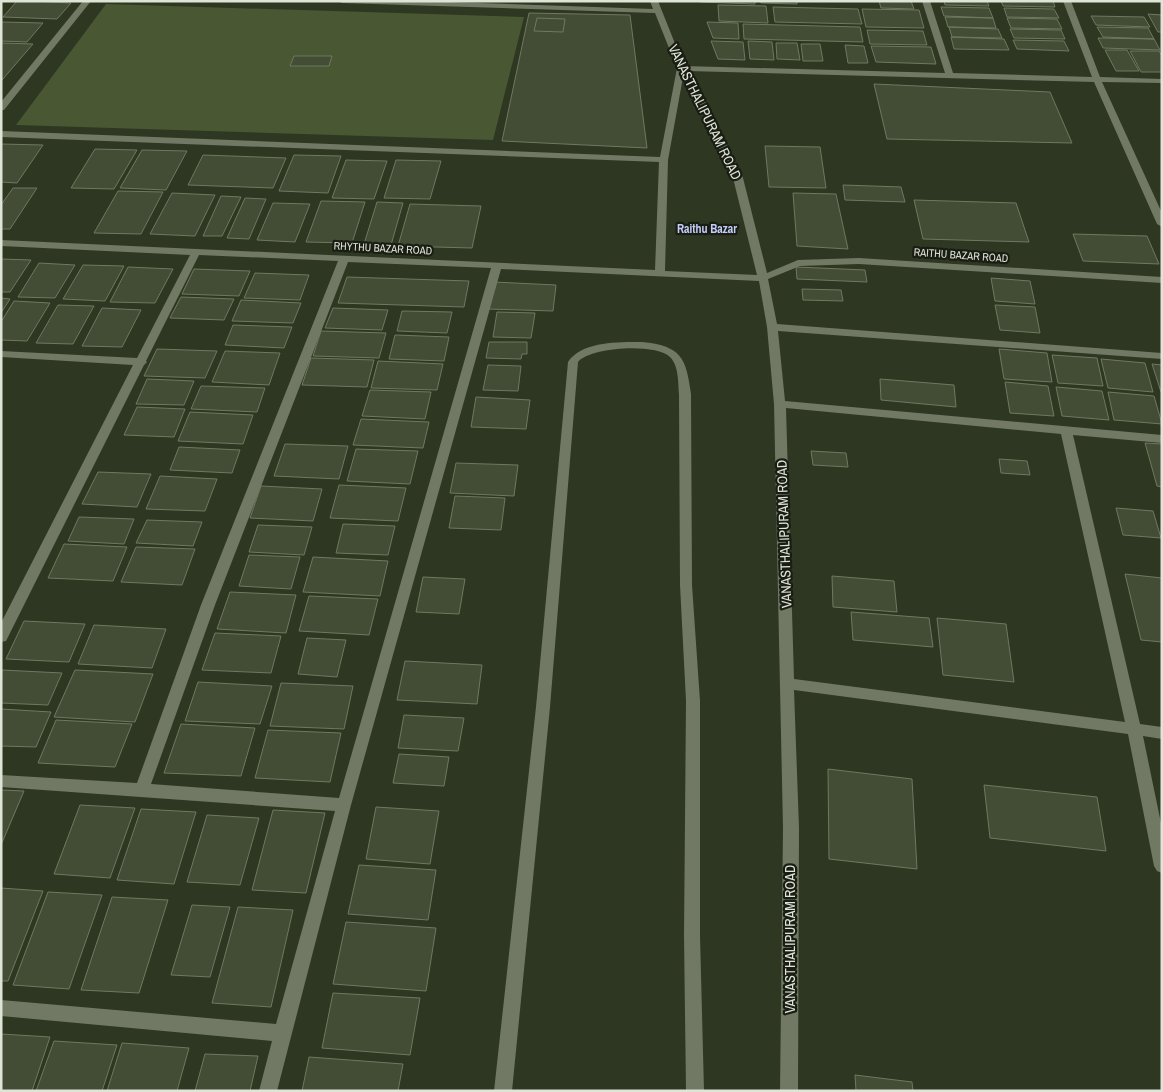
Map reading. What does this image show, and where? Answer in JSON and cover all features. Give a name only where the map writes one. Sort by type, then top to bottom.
[{"type":"street","points":[[1,108],[88,1]]},
{"type":"street","points":[[342,1],[515,4],[659,11]]},
{"type":"street","name":"VANASTHALIPURAM ROAD","points":[[654,1],[681,68],[695,89],[738,178],[763,278],[772,327],[780,404],[788,684],[791,828],[789,1091]]},
{"type":"street","points":[[926,1],[949,74]]},
{"type":"street","points":[[1067,1],[1097,80],[1162,224]]},
{"type":"street","points":[[660,273],[664,160],[681,68],[1162,81]]},
{"type":"street","points":[[1,90],[15,91]]},
{"type":"street","points":[[1,134],[664,160]]},
{"type":"street","name":"RHYTHU BAZAR ROAD","points":[[1,243],[763,278]]},
{"type":"street","points":[[1,637],[142,362],[196,252]]},
{"type":"street","points":[[142,790],[208,604],[344,259]]},
{"type":"street","name":"RAITHU BAZAR ROAD","points":[[763,278],[798,263],[859,261],[1162,280]]},
{"type":"street","points":[[268,1091],[344,805],[497,266]]},
{"type":"street","points":[[772,327],[1162,356]]},
{"type":"street","points":[[503,1091],[543,707],[573,362],[579,354],[609,347],[631,346],[658,347],[668,350],[674,355],[680,365],[684,394],[686,585],[693,701],[692,936],[695,1091]]},
{"type":"street","points":[[1,354],[142,362]]},
{"type":"street","points":[[780,404],[1162,439]]},
{"type":"street","points":[[1066,430],[1134,729],[1162,866]]},
{"type":"street","points":[[788,684],[1162,733]]},
{"type":"street","points":[[1,781],[344,805]]},
{"type":"street","points":[[1,1008],[282,1033]]},
{"type":"green space","points":[[106,4],[524,17],[493,140],[16,125]]},
{"type":"building","points":[[17,1],[71,3],[57,19],[3,17]]},
{"type":"building","points":[[755,1],[755,4],[700,2]]},
{"type":"building","points":[[760,1],[797,1],[797,4],[761,3]]},
{"type":"building","points":[[879,1],[911,1],[914,9],[881,8]]},
{"type":"building","points":[[944,1],[987,1],[989,6],[945,5]]},
{"type":"building","points":[[1001,1],[1053,1],[1055,7],[1003,6]]},
{"type":"building","points":[[718,5],[766,6],[768,23],[719,21]]},
{"type":"building","points":[[773,7],[858,9],[862,24],[775,22]]},
{"type":"building","points":[[941,7],[989,8],[993,18],[944,16]]},
{"type":"building","points":[[1004,8],[1054,9],[1059,18],[1007,17]]},
{"type":"building","points":[[862,9],[919,10],[924,28],[866,27]]},
{"type":"building","points":[[529,13],[630,15],[647,148],[502,141]]},
{"type":"building","points":[[1148,14],[1162,15],[1162,32],[1158,32]]},
{"type":"building","points":[[1091,16],[1144,17],[1150,27],[1096,25]]},
{"type":"building","points":[[945,17],[993,18],[996,28],[948,27]]},
{"type":"building","points":[[537,18],[565,19],[563,32],[534,31]]},
{"type":"building","points":[[1007,18],[1057,19],[1062,29],[1011,28]]},
{"type":"building","points":[[1,22],[43,23],[27,42],[1,41]]},
{"type":"building","points":[[707,22],[738,23],[739,39],[713,38]]},
{"type":"building","points":[[743,24],[860,27],[863,42],[744,39]]},
{"type":"building","points":[[949,27],[998,29],[1002,38],[952,37]]},
{"type":"building","points":[[1097,27],[1148,28],[1154,39],[1103,37]]},
{"type":"building","points":[[1010,29],[1061,30],[1065,39],[1014,38]]},
{"type":"building","points":[[867,30],[923,31],[927,45],[870,44]]},
{"type":"building","points":[[951,37],[1004,39],[1009,50],[954,49]]},
{"type":"building","points":[[1098,38],[1154,39],[1160,50],[1103,48]]},
{"type":"building","points":[[1013,40],[1064,41],[1069,51],[1017,49]]},
{"type":"building","points":[[711,41],[743,42],[745,60],[718,59]]},
{"type":"building","points":[[748,41],[772,42],[774,60],[750,59]]},
{"type":"building","points":[[1,43],[33,44],[2,80],[1,80]]},
{"type":"building","points":[[776,43],[797,43],[800,60],[777,59]]},
{"type":"building","points":[[801,44],[820,44],[823,61],[803,61]]},
{"type":"building","points":[[845,45],[864,46],[868,63],[848,63]]},
{"type":"building","points":[[871,46],[931,47],[936,64],[876,62]]},
{"type":"building","points":[[1105,50],[1127,50],[1139,71],[1116,71]]},
{"type":"building","points":[[1130,51],[1159,51],[1162,56],[1162,72],[1141,72]]},
{"type":"building","points":[[294,56],[332,56],[329,66],[290,66]]},
{"type":"building","points":[[874,84],[1050,92],[1072,143],[887,139]]},
{"type":"building","points":[[1,144],[43,145],[17,183],[1,182]]},
{"type":"building","points":[[765,146],[820,147],[826,188],[769,187]]},
{"type":"building","points":[[95,149],[137,150],[114,189],[71,188]]},
{"type":"building","points":[[142,150],[187,151],[166,190],[120,188]]},
{"type":"building","points":[[203,155],[286,158],[273,188],[188,185]]},
{"type":"building","points":[[294,155],[341,156],[328,193],[279,191]]},
{"type":"building","points":[[346,160],[387,161],[374,199],[332,198]]},
{"type":"building","points":[[396,160],[441,161],[430,199],[384,198]]},
{"type":"building","points":[[843,185],[901,187],[905,202],[845,200]]},
{"type":"building","points":[[13,188],[37,188],[10,229],[1,229],[1,205]]},
{"type":"building","points":[[118,191],[163,192],[141,234],[94,233]]},
{"type":"building","points":[[172,193],[215,195],[195,236],[150,234]]},
{"type":"building","points":[[793,193],[836,194],[848,249],[797,246]]},
{"type":"building","points":[[221,196],[241,197],[222,236],[203,236]]},
{"type":"building","points":[[245,198],[266,199],[249,239],[227,238]]},
{"type":"building","points":[[914,200],[1016,203],[1029,242],[923,239]]},
{"type":"building","points":[[321,201],[365,202],[352,243],[306,242]]},
{"type":"building","points":[[377,202],[403,203],[391,245],[364,244]]},
{"type":"building","points":[[273,203],[310,204],[295,242],[257,240]]},
{"type":"building","points":[[410,204],[481,206],[472,248],[398,246]]},
{"type":"building","points":[[1073,234],[1147,236],[1159,264],[1083,261]]},
{"type":"building","points":[[1,259],[31,260],[10,292],[1,292]]},
{"type":"building","points":[[39,263],[75,265],[55,298],[18,297]]},
{"type":"building","points":[[83,265],[124,266],[105,301],[63,299]]},
{"type":"building","points":[[128,267],[173,269],[155,303],[110,302]]},
{"type":"building","points":[[796,267],[865,270],[867,282],[797,279]]},
{"type":"building","points":[[194,269],[250,271],[239,296],[182,294]]},
{"type":"building","points":[[255,273],[309,275],[300,300],[244,298]]},
{"type":"building","points":[[347,277],[469,281],[464,307],[338,303]]},
{"type":"building","points":[[991,278],[1030,281],[1035,304],[995,301]]},
{"type":"building","points":[[494,282],[556,285],[553,311],[488,309]]},
{"type":"building","points":[[802,289],[841,290],[843,301],[803,300]]},
{"type":"building","points":[[181,297],[234,299],[224,320],[170,318]]},
{"type":"building","points":[[1,298],[10,299],[1,313]]},
{"type":"building","points":[[241,300],[301,303],[293,323],[232,321]]},
{"type":"building","points":[[14,301],[50,303],[27,341],[1,340],[1,322]]},
{"type":"building","points":[[58,305],[94,306],[73,344],[36,343]]},
{"type":"building","points":[[995,305],[1035,307],[1040,333],[1000,330]]},
{"type":"building","points":[[102,308],[141,310],[122,347],[82,346]]},
{"type":"building","points":[[333,308],[388,310],[382,330],[325,328]]},
{"type":"building","points":[[402,311],[452,312],[447,333],[397,331]]},
{"type":"building","points":[[497,312],[535,313],[531,338],[493,337]]},
{"type":"building","points":[[233,325],[292,327],[284,348],[225,345]]},
{"type":"building","points":[[321,331],[386,333],[379,358],[313,356]]},
{"type":"building","points":[[395,335],[449,337],[444,361],[389,359]]},
{"type":"building","points":[[489,342],[527,342],[527,354],[522,354],[521,359],[486,358]]},
{"type":"building","points":[[157,349],[217,351],[205,378],[144,376]]},
{"type":"building","points":[[999,349],[1047,353],[1052,382],[1004,379]]},
{"type":"building","points":[[225,351],[280,353],[269,385],[212,382]]},
{"type":"building","points":[[1052,355],[1097,358],[1103,386],[1058,383]]},
{"type":"building","points":[[311,358],[374,360],[367,387],[302,385]]},
{"type":"building","points":[[1101,359],[1145,363],[1153,392],[1108,388]]},
{"type":"building","points":[[378,361],[443,364],[437,390],[371,388]]},
{"type":"building","points":[[1152,364],[1162,365],[1162,392],[1161,392]]},
{"type":"building","points":[[488,365],[521,366],[518,391],[483,390]]},
{"type":"building","points":[[147,379],[194,381],[184,405],[136,404]]},
{"type":"building","points":[[880,379],[954,385],[956,407],[881,400]]},
{"type":"building","points":[[1005,382],[1048,386],[1054,416],[1010,413]]},
{"type":"building","points":[[201,386],[265,388],[257,412],[191,409]]},
{"type":"building","points":[[1056,387],[1102,391],[1109,420],[1062,416]]},
{"type":"building","points":[[370,390],[431,392],[425,419],[362,416]]},
{"type":"building","points":[[1108,392],[1154,396],[1162,424],[1114,420]]},
{"type":"building","points":[[476,397],[530,400],[526,429],[471,427]]},
{"type":"building","points":[[137,407],[185,409],[174,437],[124,435]]},
{"type":"building","points":[[190,412],[253,415],[243,444],[178,441]]},
{"type":"building","points":[[361,419],[429,422],[423,448],[353,445]]},
{"type":"building","points":[[1145,443],[1162,444],[1162,487],[1157,486]]},
{"type":"building","points":[[285,444],[348,446],[339,479],[274,476]]},
{"type":"building","points":[[179,447],[240,450],[232,473],[170,470]]},
{"type":"building","points":[[356,449],[418,451],[410,484],[347,481]]},
{"type":"building","points":[[811,451],[846,453],[848,467],[813,465]]},
{"type":"building","points":[[999,459],[1027,461],[1030,475],[1001,473]]},
{"type":"building","points":[[456,463],[518,465],[514,496],[450,493]]},
{"type":"building","points":[[98,472],[151,474],[137,507],[82,504]]},
{"type":"building","points":[[160,476],[217,479],[205,511],[146,509]]},
{"type":"building","points":[[339,485],[406,488],[398,521],[330,518]]},
{"type":"building","points":[[261,486],[322,489],[313,521],[250,518]]},
{"type":"building","points":[[455,496],[505,498],[501,530],[449,528]]},
{"type":"building","points":[[1116,508],[1153,511],[1161,538],[1123,535]]},
{"type":"building","points":[[79,517],[134,519],[124,544],[68,541]]},
{"type":"building","points":[[147,520],[202,522],[193,546],[136,543]]},
{"type":"building","points":[[343,524],[395,526],[388,555],[336,553]]},
{"type":"building","points":[[258,525],[312,527],[304,555],[249,552]]},
{"type":"building","points":[[64,544],[127,547],[113,581],[48,578]]},
{"type":"building","points":[[136,547],[195,549],[182,585],[121,582]]},
{"type":"building","points":[[249,555],[300,557],[291,589],[239,586]]},
{"type":"building","points":[[313,557],[388,561],[380,596],[303,592]]},
{"type":"building","points":[[1125,574],[1162,578],[1162,642],[1141,640]]},
{"type":"building","points":[[832,576],[894,581],[897,612],[833,607]]},
{"type":"building","points":[[423,577],[465,579],[459,614],[416,612]]},
{"type":"building","points":[[230,592],[296,595],[286,633],[217,629]]},
{"type":"building","points":[[309,596],[378,599],[369,635],[299,631]]},
{"type":"building","points":[[851,612],[929,618],[933,647],[853,640]]},
{"type":"building","points":[[937,618],[1006,624],[1014,682],[943,675]]},
{"type":"building","points":[[24,621],[85,624],[69,662],[6,659]]},
{"type":"building","points":[[94,625],[166,629],[152,668],[78,664]]},
{"type":"building","points":[[215,633],[281,636],[271,673],[202,670]]},
{"type":"building","points":[[307,638],[346,640],[337,677],[298,674]]},
{"type":"building","points":[[405,661],[482,665],[477,704],[397,700]]},
{"type":"building","points":[[2,670],[62,673],[48,705],[1,703]]},
{"type":"building","points":[[75,670],[153,674],[135,722],[54,717]]},
{"type":"building","points":[[198,682],[272,686],[260,724],[185,721]]},
{"type":"building","points":[[281,683],[353,686],[344,729],[270,726]]},
{"type":"building","points":[[1,709],[51,712],[36,747],[1,746]]},
{"type":"building","points":[[404,715],[464,718],[458,751],[398,748]]},
{"type":"building","points":[[56,720],[132,724],[115,767],[38,763]]},
{"type":"building","points":[[181,724],[255,728],[241,776],[164,773]]},
{"type":"building","points":[[268,730],[341,733],[330,782],[255,778]]},
{"type":"building","points":[[399,754],[449,757],[444,786],[393,783]]},
{"type":"building","points":[[828,769],[912,779],[917,869],[829,859]]},
{"type":"building","points":[[984,785],[1097,797],[1106,851],[990,838]]},
{"type":"building","points":[[1,790],[24,791],[1,845]]},
{"type":"building","points":[[80,805],[135,808],[110,878],[54,874]]},
{"type":"building","points":[[376,807],[439,811],[430,864],[366,859]]},
{"type":"building","points":[[141,809],[196,812],[174,884],[117,880]]},
{"type":"building","points":[[273,810],[325,813],[306,893],[252,890]]},
{"type":"building","points":[[207,815],[259,818],[240,885],[187,882]]},
{"type":"building","points":[[359,865],[436,870],[428,920],[348,914]]},
{"type":"building","points":[[1,888],[43,891],[8,981],[1,981]]},
{"type":"building","points":[[48,892],[102,895],[69,989],[13,985]]},
{"type":"building","points":[[112,897],[168,900],[139,993],[81,990]]},
{"type":"building","points":[[192,905],[230,907],[210,977],[171,975]]},
{"type":"building","points":[[238,907],[293,910],[271,1007],[212,1003]]},
{"type":"building","points":[[346,922],[436,928],[426,991],[333,984]]},
{"type":"building","points":[[333,993],[420,998],[410,1055],[322,1048]]},
{"type":"building","points":[[1,1034],[50,1037],[32,1091],[1,1091]]},
{"type":"building","points":[[54,1041],[117,1045],[102,1091],[36,1091]]},
{"type":"building","points":[[122,1043],[189,1048],[177,1091],[107,1091]]},
{"type":"building","points":[[205,1054],[258,1056],[250,1091],[195,1091]]},
{"type":"building","points":[[309,1057],[403,1064],[398,1091],[302,1091]]},
{"type":"building","points":[[855,1075],[912,1082],[913,1091],[856,1091]]},
{"type":"district","name":"Raithu Bazar","points":[[707,229]]}]
